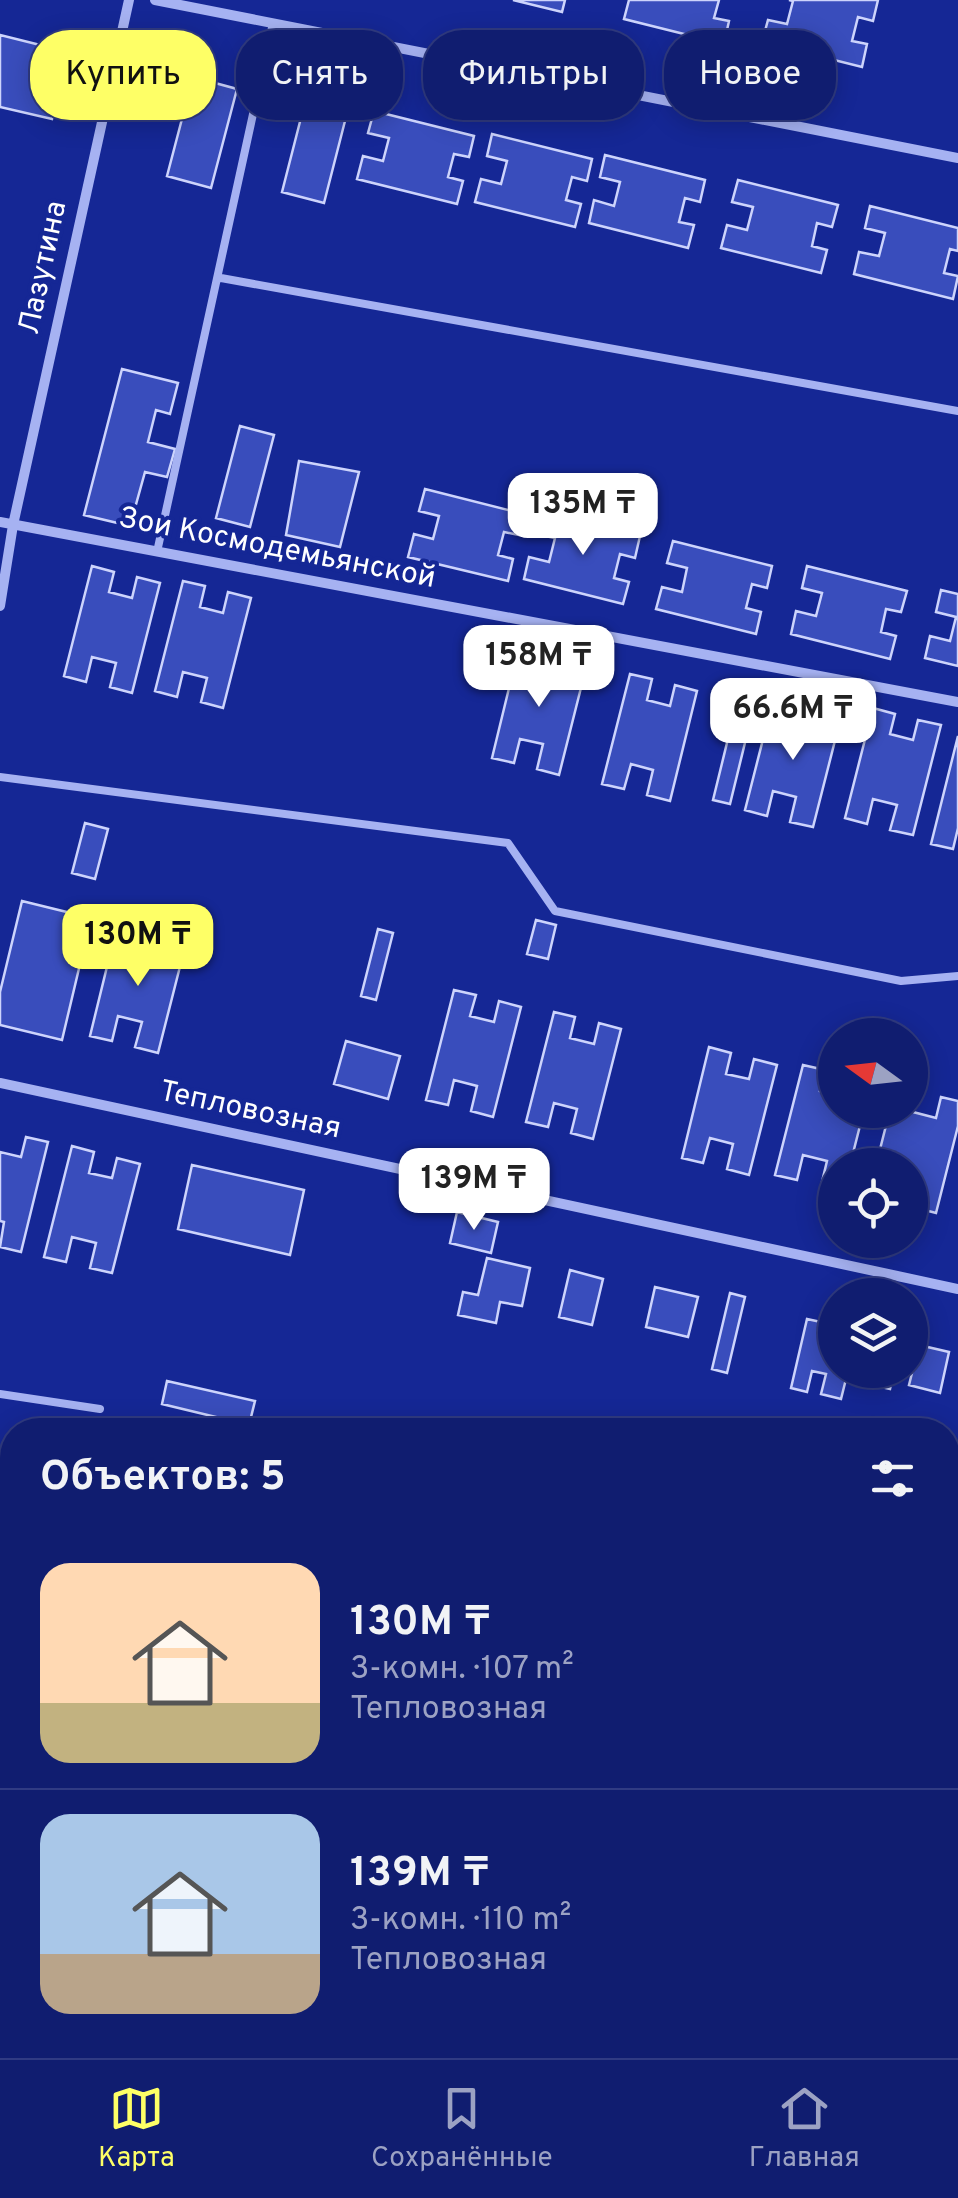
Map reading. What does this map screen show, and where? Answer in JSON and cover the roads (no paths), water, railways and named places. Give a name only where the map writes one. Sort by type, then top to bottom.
[{"type":"street","name":"Лазутина","points":[[0,606],[13,525],[129,0]]},
{"type":"street","points":[[155,0],[958,158]]},
{"type":"street","name":"Зои Космодемьянской","points":[[0,522],[958,702]]},
{"type":"street","name":"Тепловозная","points":[[0,1083],[958,1289]]},
{"type":"lane","points":[[157,552],[273,23]]},
{"type":"lane","points":[[220,278],[958,411]]},
{"type":"lane","points":[[0,777],[508,842],[555,911],[902,981],[958,976]]},
{"type":"lane","points":[[0,1394],[100,1409]]}]
